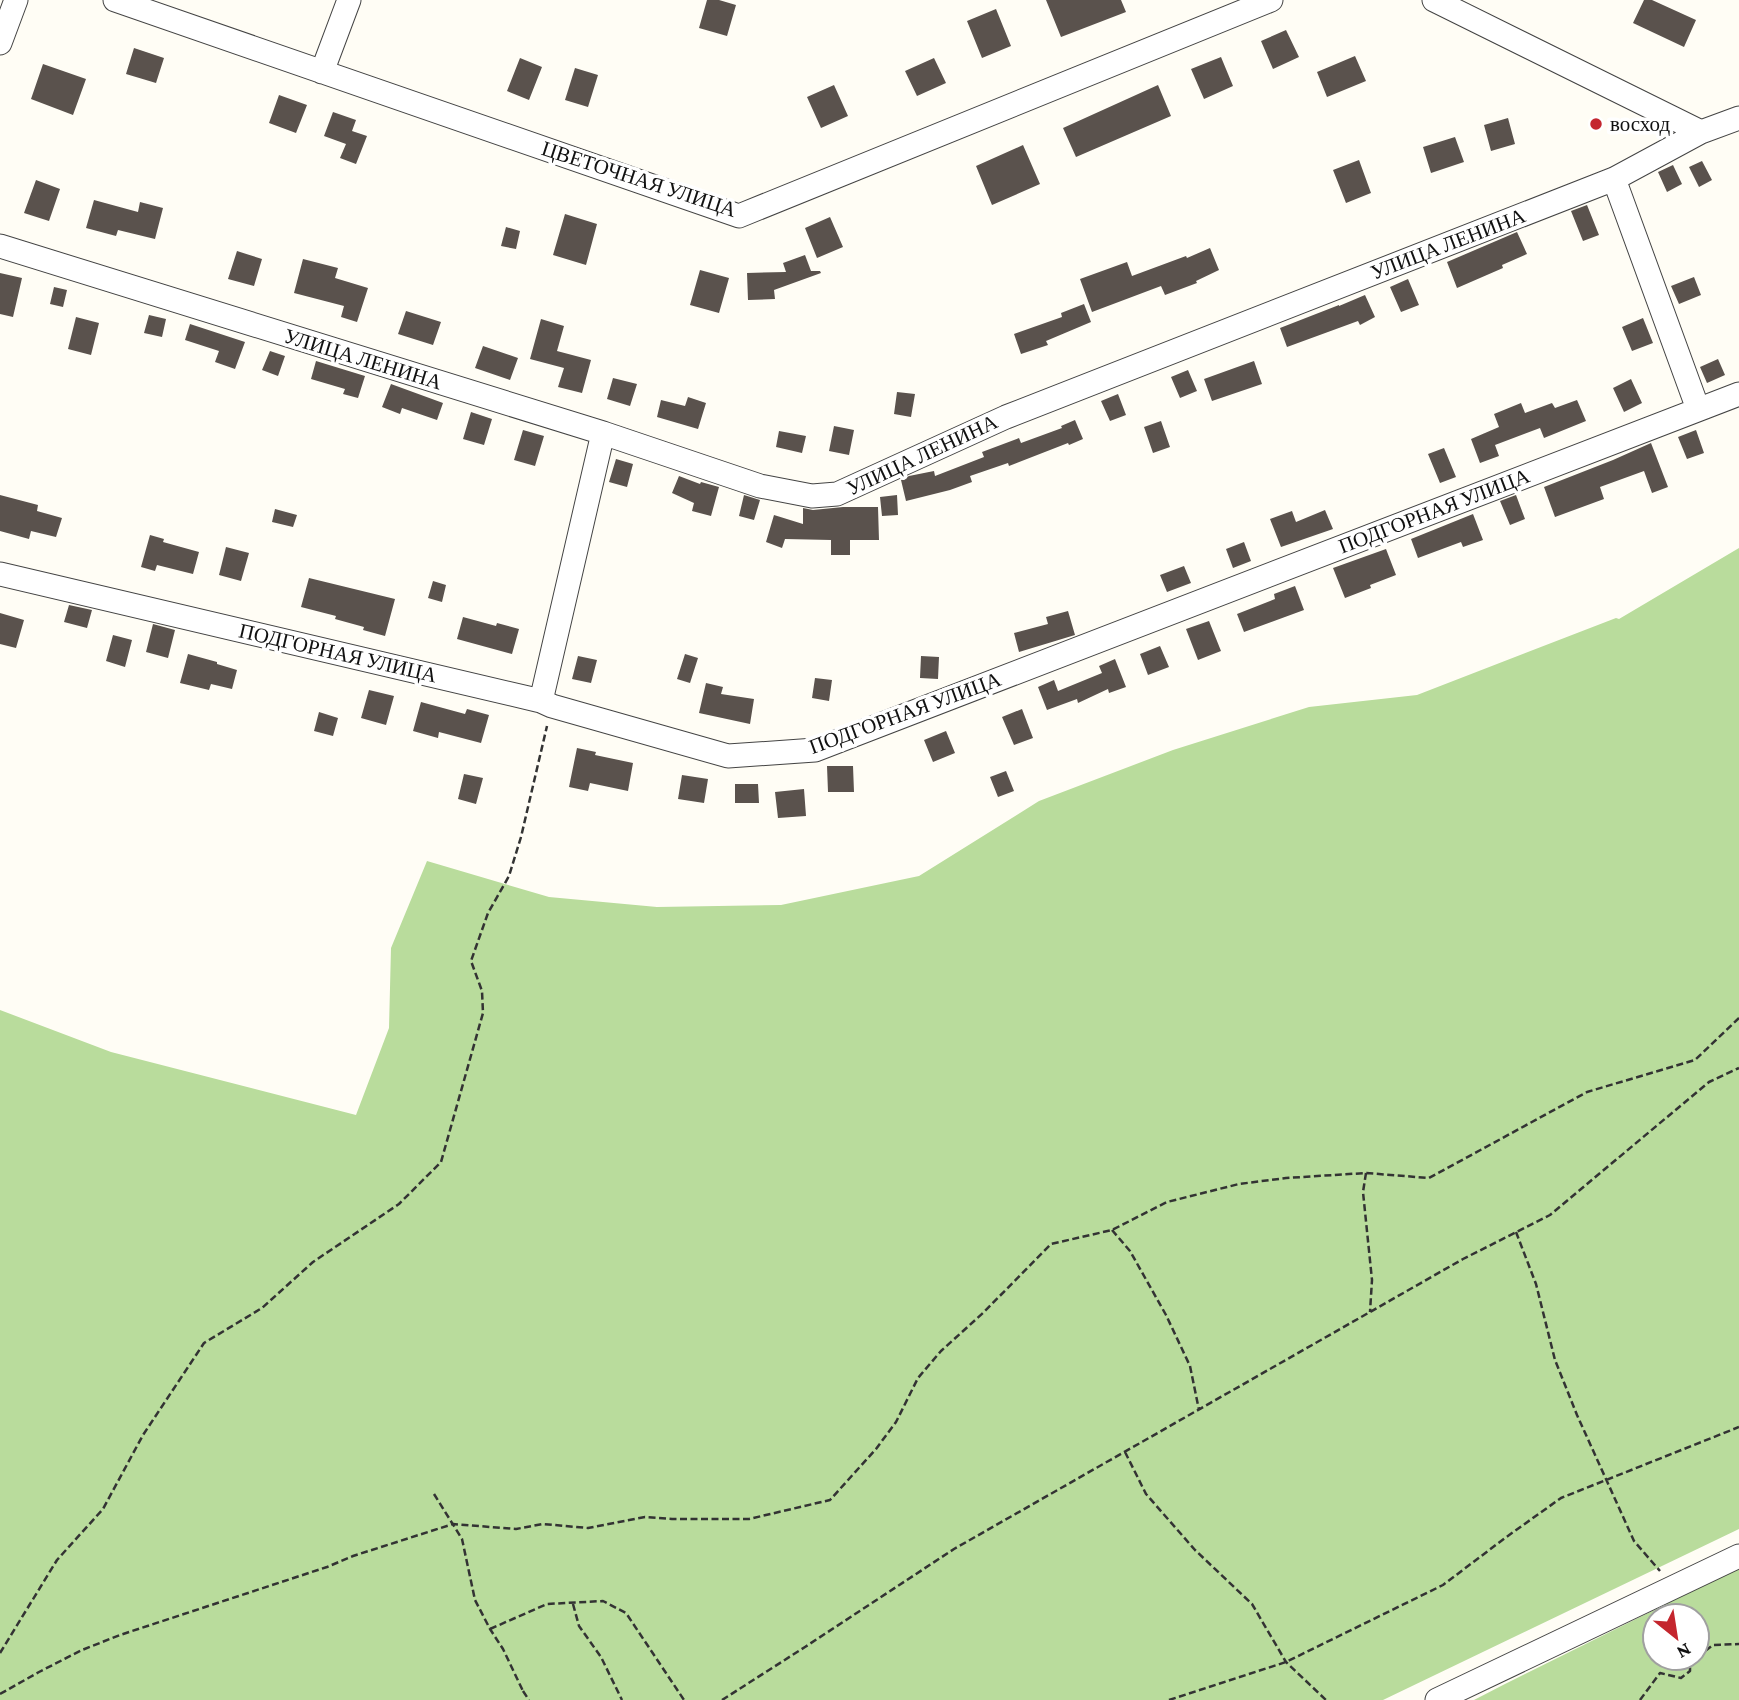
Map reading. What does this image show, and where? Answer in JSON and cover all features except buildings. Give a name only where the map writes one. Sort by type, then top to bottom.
[{"type":"street","points":[[0,43],[16,0]]},
{"type":"street","name":"ЦВЕТОЧНАЯ УЛИЦА","points":[[115,0],[739,216],[1271,0]]},
{"type":"street","points":[[322,72],[349,0]]},
{"type":"street","points":[[1434,0],[1701,132]]},
{"type":"street","name":"УЛИЦА ЛЕНИНА","points":[[0,246],[603,433],[760,485],[812,496],[837,494],[1006,417],[1614,179],[1701,132],[1739,118]]},
{"type":"street","points":[[1614,179],[1698,409]]},
{"type":"street","name":"ПОДГОРНАЯ УЛИЦА","points":[[0,574],[546,703],[728,756],[815,750],[1739,394]]},
{"type":"street","points":[[546,703],[603,433]]},
{"type":"street","points":[[1437,1700],[1739,1556]]},
{"type":"path","points":[[0,1653],[57,1560],[103,1509],[143,1435],[204,1343],[262,1308],[313,1262],[399,1204],[441,1162],[483,1013],[482,991],[471,961],[488,913],[509,876],[521,837],[546,703]]},
{"type":"path","points":[[0,1694],[82,1650],[120,1635],[453,1524],[516,1529],[543,1524],[588,1528],[645,1517],[749,1519],[830,1500],[876,1450],[896,1423],[918,1378],[1051,1244],[1112,1230],[1167,1202],[1239,1184],[1366,1173],[1429,1178],[1587,1092],[1695,1059],[1739,1017]]},
{"type":"path","points":[[722,1700],[954,1549],[1463,1259],[1550,1215],[1709,1082],[1739,1068]]},
{"type":"path","points":[[1366,1173],[1363,1192],[1372,1280],[1370,1312]]},
{"type":"path","points":[[1112,1230],[1130,1251],[1166,1315],[1190,1366],[1199,1410]]},
{"type":"path","points":[[1516,1232],[1536,1284],[1555,1360],[1606,1480],[1634,1541],[1674,1587]]},
{"type":"path","points":[[1169,1700],[1286,1662],[1443,1585],[1561,1498],[1739,1427]]},
{"type":"path","points":[[1125,1452],[1146,1494],[1195,1550],[1252,1604],[1286,1662],[1326,1700]]},
{"type":"path","points":[[434,1494],[462,1539],[475,1600],[529,1700]]},
{"type":"path","points":[[490,1629],[547,1604],[603,1601],[626,1613],[684,1700]]},
{"type":"path","points":[[573,1603],[579,1626],[601,1657],[622,1700]]},
{"type":"path","points":[[1711,1646],[1739,1644]]},
{"type":"path","points":[[1640,1700],[1660,1673],[1681,1678],[1689,1672]]},
{"type":"green space","points":[[1739,548],[1739,1529],[1383,1700],[0,1700],[0,1010],[111,1052],[356,1115],[389,1028],[391,948],[427,861],[549,897],[657,907],[781,905],[919,876],[1039,801],[1173,750],[1309,707],[1417,695],[1619,619]]},
{"type":"green space","points":[[1739,1568],[1739,1700],[1474,1700],[1641,1617],[1641,1672],[1711,1672],[1711,1602],[1671,1602]]},
{"type":"place","name":"восход","points":[[1596,124]]}]
